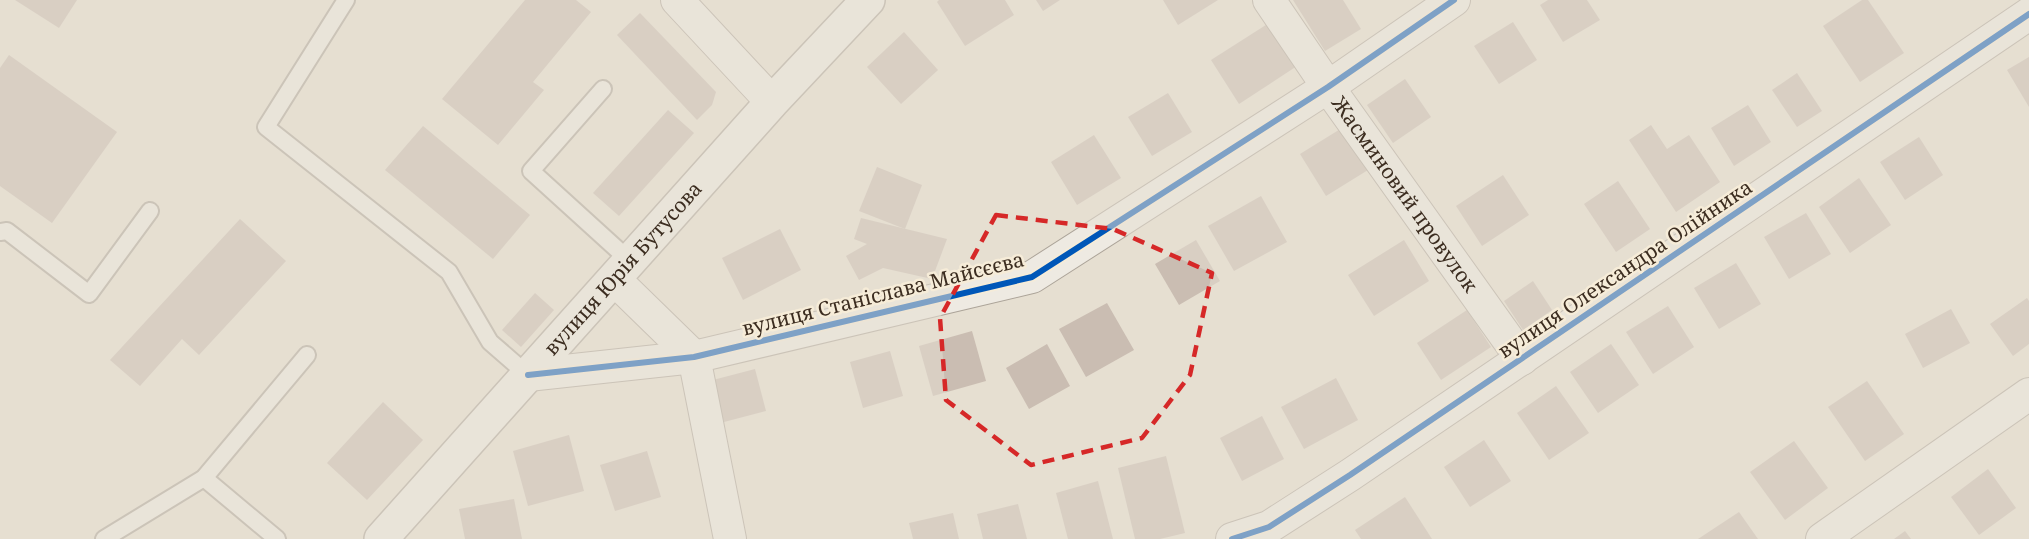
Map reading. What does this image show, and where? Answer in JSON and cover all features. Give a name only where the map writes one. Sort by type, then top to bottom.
[{"type":"street","points":[[677,0],[772,102]]},
{"type":"street","name":"вулиця Юрія Бутусова","points":[[381,539],[772,102],[868,0]]},
{"type":"street","name":"Жасминовий провулок","points":[[1269,0],[1328,87],[1522,359]]},
{"type":"street","name":"вулиця Станіслава Майсєєва","points":[[528,375],[694,357],[1032,277],[1328,87],[1454,0]]},
{"type":"street","name":"вулиця Олександра Олійника","points":[[1232,539],[1269,527],[1522,359],[2029,14]]},
{"type":"street","points":[[622,270],[694,357],[730,539]]},
{"type":"street","points":[[1822,539],[2029,394]]},
{"type":"lane","points":[[346,0],[266,127],[449,272],[490,342],[528,375]]},
{"type":"lane","points":[[603,89],[531,171],[622,270]]},
{"type":"lane","points":[[0,232],[7,231],[89,294],[150,211]]},
{"type":"lane","points":[[105,539],[204,478],[307,354]]},
{"type":"lane","points":[[204,478],[277,539]]},
{"type":"highlighted area","points":[[996,215],[1113,229],[1212,273],[1190,375],[1142,438],[1031,465],[946,400],[940,318]]},
{"type":"building","points":[[15,0],[77,0],[59,28]]},
{"type":"building","points":[[525,0],[576,0],[591,12],[533,82],[544,90],[498,145],[442,99]]},
{"type":"building","points":[[939,0],[1005,0],[1014,15],[965,46],[937,2]]},
{"type":"building","points":[[1036,0],[1060,0],[1043,11]]},
{"type":"building","points":[[1163,0],[1218,0],[1178,25]]},
{"type":"building","points":[[1293,0],[1343,0],[1361,29],[1325,51]]},
{"type":"building","points":[[1548,0],[1587,0],[1600,20],[1563,42],[1540,5]]},
{"type":"building","points":[[1862,0],[1868,0],[1904,53],[1860,82],[1823,26]]},
{"type":"building","points":[[640,13],[716,92],[712,105],[697,120],[617,35]]},
{"type":"building","points":[[1513,22],[1537,60],[1499,84],[1474,46]]},
{"type":"building","points":[[1269,23],[1297,66],[1239,104],[1211,60]]},
{"type":"building","points":[[904,32],[938,70],[901,104],[867,67]]},
{"type":"building","points":[[9,55],[117,132],[52,223],[0,186],[0,68]]},
{"type":"building","points":[[2029,57],[2029,107],[2007,70]]},
{"type":"building","points":[[1797,73],[1822,111],[1797,127],[1772,90]]},
{"type":"building","points":[[1405,79],[1431,117],[1393,143],[1367,105]]},
{"type":"building","points":[[1168,93],[1192,132],[1152,156],[1128,117]]},
{"type":"building","points":[[1748,105],[1771,142],[1734,166],[1711,128]]},
{"type":"building","points":[[668,110],[694,133],[619,216],[593,193]]},
{"type":"building","points":[[1651,125],[1667,149],[1689,135],[1720,182],[1676,212],[1629,140]]},
{"type":"building","points":[[423,126],[530,215],[493,259],[385,170]]},
{"type":"building","points":[[1342,128],[1368,170],[1326,196],[1300,154]]},
{"type":"building","points":[[1094,135],[1121,178],[1077,205],[1051,162]]},
{"type":"building","points":[[1919,137],[1943,175],[1905,200],[1880,162]]},
{"type":"building","points":[[877,167],[922,185],[905,229],[859,211]]},
{"type":"building","points":[[1503,175],[1529,215],[1482,246],[1456,206]]},
{"type":"building","points":[[1859,178],[1891,225],[1850,253],[1819,207]]},
{"type":"building","points":[[1618,181],[1650,229],[1616,252],[1584,204]]},
{"type":"building","points":[[1261,196],[1287,242],[1234,271],[1208,226]]},
{"type":"building","points":[[1806,213],[1831,254],[1789,279],[1764,237]]},
{"type":"building","points":[[861,218],[947,239],[932,279],[883,268],[859,280],[846,256],[867,244],[854,239]]},
{"type":"building","points":[[240,219],[286,261],[199,355],[182,339],[140,386],[110,360]]},
{"type":"building","points":[[780,229],[801,270],[743,300],[722,258]]},
{"type":"building","points":[[1196,240],[1220,281],[1179,305],[1155,264]]},
{"type":"building","points":[[1404,240],[1429,281],[1374,316],[1348,275]]},
{"type":"building","points":[[1736,263],[1761,304],[1719,329],[1694,288]]},
{"type":"building","points":[[1533,281],[1552,310],[1523,330],[1504,301]]},
{"type":"building","points":[[535,293],[554,310],[521,347],[502,330]]},
{"type":"building","points":[[2027,298],[2029,301],[2029,344],[2013,356],[1990,324]]},
{"type":"building","points":[[1107,303],[1134,350],[1086,377],[1059,329]]},
{"type":"building","points":[[1668,306],[1694,347],[1653,374],[1626,332]]},
{"type":"building","points":[[1951,309],[1970,343],[1923,368],[1905,334]]},
{"type":"building","points":[[1467,310],[1491,347],[1441,380],[1417,343]]},
{"type":"building","points":[[972,331],[986,381],[933,396],[919,346]]},
{"type":"building","points":[[1047,344],[1070,386],[1029,409],[1006,368]]},
{"type":"building","points":[[1611,344],[1639,385],[1598,413],[1570,372]]},
{"type":"building","points":[[890,351],[903,396],[863,408],[850,362]]},
{"type":"building","points":[[755,369],[766,411],[724,422],[713,380]]},
{"type":"building","points":[[1336,378],[1358,420],[1304,449],[1281,407]]},
{"type":"building","points":[[1867,381],[1904,434],[1865,461],[1828,407]]},
{"type":"building","points":[[1556,386],[1589,433],[1549,460],[1517,413]]},
{"type":"building","points":[[383,402],[423,440],[367,500],[327,463]]},
{"type":"building","points":[[1262,416],[1284,459],[1242,481],[1220,438]]},
{"type":"building","points":[[569,435],[584,491],[528,506],[513,451]]},
{"type":"building","points":[[1484,440],[1511,481],[1470,507],[1444,467]]},
{"type":"building","points":[[1794,441],[1828,488],[1785,520],[1750,472]]},
{"type":"building","points":[[647,451],[661,497],[615,511],[600,465]]},
{"type":"building","points":[[1166,456],[1185,533],[1160,539],[1135,539],[1118,468]]},
{"type":"building","points":[[1988,469],[2016,508],[1979,535],[1951,497]]},
{"type":"building","points":[[1098,481],[1113,539],[1068,539],[1056,493]]},
{"type":"building","points":[[1405,497],[1432,539],[1361,539],[1355,530]]},
{"type":"building","points":[[514,499],[522,539],[465,539],[459,509]]},
{"type":"building","points":[[1018,504],[1027,539],[983,539],[977,514]]},
{"type":"building","points":[[1739,512],[1758,539],[1698,539]]},
{"type":"building","points":[[953,513],[959,539],[913,539],[909,523]]},
{"type":"building","points":[[1905,531],[1911,539],[1894,539]]},
{"type":"cycle path","points":[[528,375],[694,357],[1032,277],[1328,87],[1454,0]]},
{"type":"cycle path","points":[[1232,539],[1269,527],[1350,475],[2029,14]]}]
